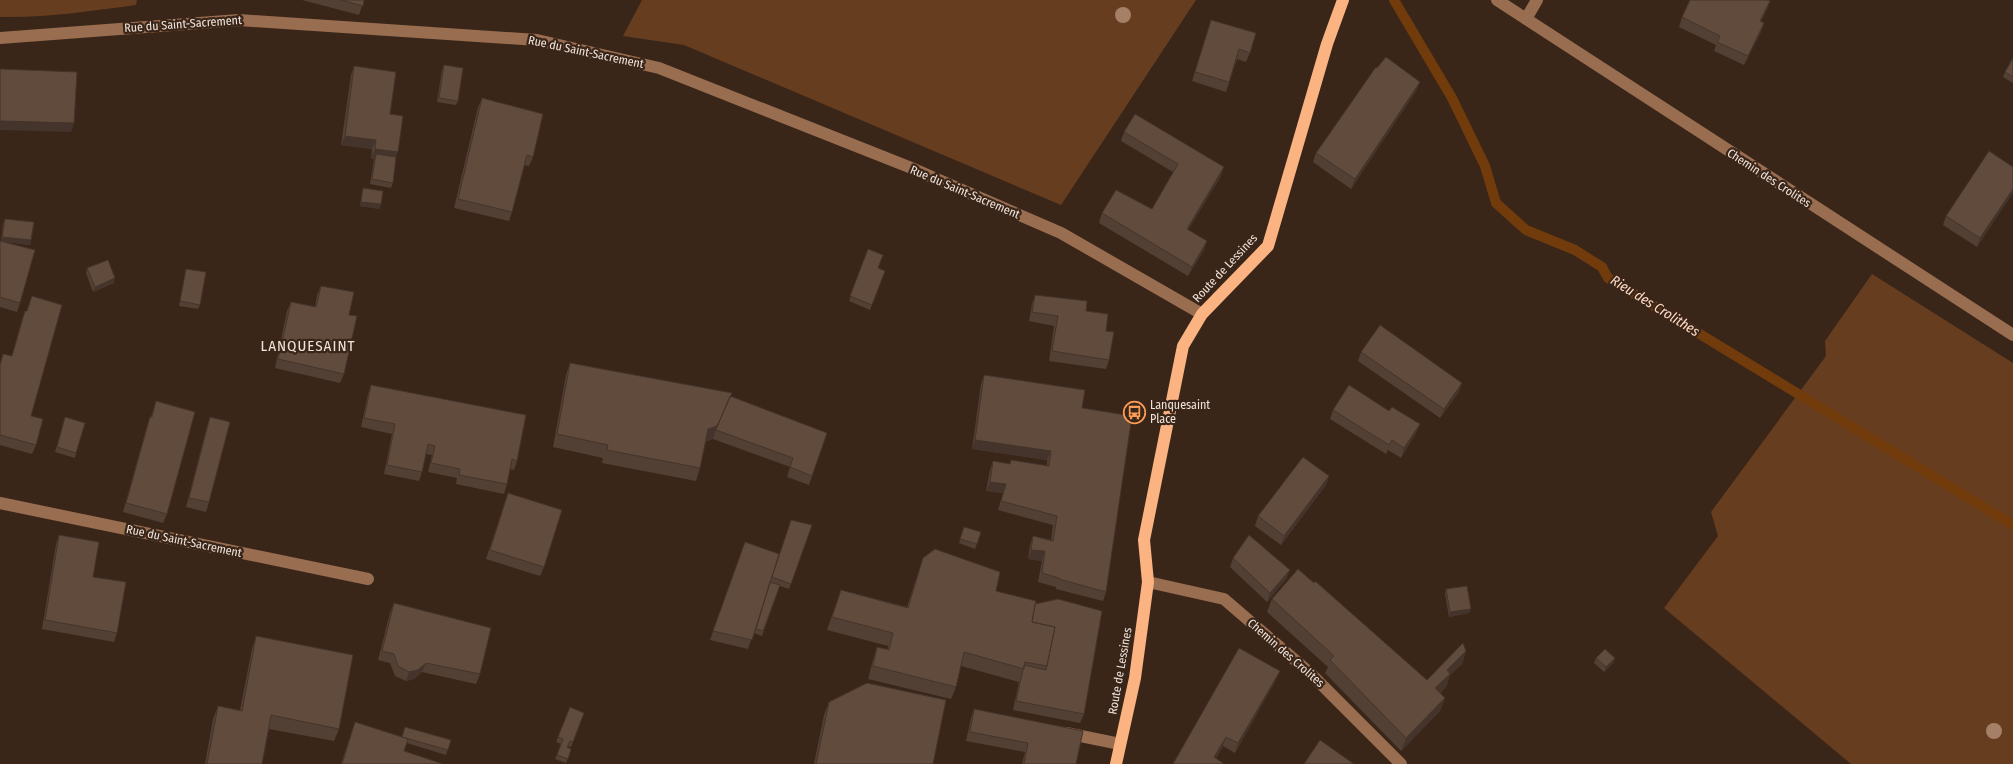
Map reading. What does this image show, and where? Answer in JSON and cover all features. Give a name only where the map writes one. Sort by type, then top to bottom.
[{"type":"main road","name":"Route de Lessines","points":[[1116,764],[1135,678],[1148,582],[1144,540],[1183,346],[1202,314],[1268,246],[1327,44],[1343,0]]},
{"type":"street","name":"Chemin des Crolites","points":[[1497,0],[2013,335]]},
{"type":"street","points":[[1526,19],[1537,0]]},
{"type":"street","name":"Rue du Saint-Sacrement","points":[[0,38],[239,20],[537,40],[659,68],[908,167],[1060,233],[1202,314]]},
{"type":"street","name":"Rue du Saint-Sacrement","points":[[0,503],[368,578]]},
{"type":"street","name":"Chemin des Crolites","points":[[1148,582],[1224,599],[1310,673],[1401,764]]},
{"type":"street","points":[[1054,730],[1120,744]]},
{"type":"shaded area","points":[[0,0],[137,0],[136,5],[68,14],[0,17]]},
{"type":"shaded area","points":[[642,0],[1196,0],[1061,205],[684,45],[623,36]]},
{"type":"shaded area","points":[[1872,274],[2013,363],[2013,764],[1851,764],[1664,608],[1718,536],[1711,512],[1826,356],[1825,341]]},
{"type":"building","points":[[341,0],[364,0],[363,6]]},
{"type":"building","points":[[1690,0],[1770,1],[1760,21],[1764,23],[1748,56],[1717,42],[1720,36],[1682,17]]},
{"type":"building","points":[[1211,20],[1256,33],[1250,53],[1239,49],[1229,82],[1195,72]]},
{"type":"building","points":[[1386,57],[1420,82],[1355,179],[1316,153],[1376,67]]},
{"type":"building","points":[[2013,58],[2013,77],[2005,72]]},
{"type":"building","points":[[444,65],[463,68],[458,101],[439,98]]},
{"type":"building","points":[[354,66],[396,72],[390,114],[403,116],[398,152],[375,149],[376,140],[345,136]]},
{"type":"building","points":[[0,69],[77,72],[74,123],[0,121]]},
{"type":"building","points":[[482,98],[543,114],[533,157],[527,155],[512,212],[458,199]]},
{"type":"building","points":[[1135,114],[1224,167],[1187,229],[1207,241],[1192,267],[1102,213],[1116,190],[1152,209],[1178,164],[1124,132]]},
{"type":"building","points":[[1989,151],[2013,167],[2013,189],[1980,238],[1946,216]]},
{"type":"building","points":[[376,154],[396,157],[393,183],[372,179]]},
{"type":"building","points":[[363,188],[383,191],[381,204],[361,202]]},
{"type":"building","points":[[5,219],[34,222],[31,240],[2,237]]},
{"type":"building","points":[[0,241],[35,250],[20,303],[0,297]]},
{"type":"building","points":[[868,249],[883,255],[878,268],[885,271],[872,305],[850,296]]},
{"type":"building","points":[[108,260],[115,278],[95,287],[87,268]]},
{"type":"building","points":[[186,269],[206,272],[200,305],[180,301]]},
{"type":"building","points":[[321,286],[354,292],[349,315],[357,316],[344,374],[278,359],[291,302],[316,307]]},
{"type":"building","points":[[1035,295],[1087,301],[1086,311],[1108,314],[1106,331],[1114,332],[1109,360],[1052,351],[1058,316],[1032,312]]},
{"type":"building","points":[[32,296],[62,305],[31,416],[43,419],[36,445],[0,435],[0,366],[3,354],[12,356],[25,311],[27,311]]},
{"type":"building","points":[[1380,325],[1462,383],[1444,409],[1361,352]]},
{"type":"building","points":[[570,363],[732,393],[717,426],[708,429],[700,468],[607,450],[608,445],[557,434]]},
{"type":"building","points":[[984,375],[1085,390],[1082,408],[1132,416],[1106,592],[1042,573],[1045,551],[1031,550],[1033,536],[1053,541],[1057,516],[1001,501],[1006,484],[990,482],[993,461],[1010,464],[1011,460],[1049,466],[1051,451],[975,440]]},
{"type":"building","points":[[371,385],[526,415],[517,461],[512,459],[507,484],[459,475],[460,469],[431,463],[435,446],[428,444],[422,472],[387,465],[395,424],[364,418]]},
{"type":"building","points":[[1349,385],[1389,411],[1392,407],[1420,424],[1404,448],[1392,440],[1389,445],[1333,410]]},
{"type":"building","points":[[730,396],[827,433],[812,476],[790,467],[793,458],[716,430]]},
{"type":"building","points":[[156,401],[195,412],[167,514],[126,503]]},
{"type":"building","points":[[65,417],[85,423],[76,453],[57,447]]},
{"type":"building","points":[[210,417],[230,422],[209,502],[189,498]]},
{"type":"building","points":[[1303,457],[1329,476],[1284,536],[1258,516]]},
{"type":"building","points":[[508,493],[562,510],[544,567],[490,550]]},
{"type":"building","points":[[791,520],[812,525],[791,584],[772,577]]},
{"type":"building","points":[[964,527],[981,532],[977,544],[960,539]]},
{"type":"building","points":[[59,535],[99,542],[93,577],[126,582],[117,633],[45,620]]},
{"type":"building","points":[[1249,535],[1290,570],[1270,593],[1233,558]]},
{"type":"building","points":[[745,542],[779,554],[752,640],[713,631]]},
{"type":"building","points":[[935,549],[1000,572],[996,591],[1036,601],[1032,622],[1055,627],[1047,666],[1025,662],[1024,669],[964,652],[956,687],[873,666],[877,647],[889,650],[893,633],[832,617],[841,590],[908,608],[923,558]]},
{"type":"building","points":[[1298,569],[1314,583],[1315,581],[1427,680],[1463,643],[1466,651],[1447,670],[1450,674],[1435,688],[1445,698],[1406,738],[1330,660],[1334,656],[1272,599]]},
{"type":"building","points":[[770,582],[780,585],[763,631],[756,629]]},
{"type":"building","points":[[1467,586],[1471,609],[1450,612],[1446,589]]},
{"type":"building","points":[[1058,599],[1102,611],[1084,714],[1016,701],[1024,665],[1046,670],[1055,627],[1032,622],[1035,604]]},
{"type":"building","points":[[394,603],[491,628],[480,674],[426,663],[418,670],[409,672],[398,666],[394,654],[382,651]]},
{"type":"building","points":[[256,636],[353,655],[339,729],[271,715],[262,764],[207,764],[218,706],[242,711]]},
{"type":"building","points":[[1239,648],[1280,671],[1238,743],[1226,737],[1214,757],[1223,764],[1173,764]]},
{"type":"building","points":[[1605,649],[1615,658],[1606,667],[1596,658]]},
{"type":"building","points":[[867,683],[946,700],[933,764],[816,764],[829,702]]},
{"type":"building","points":[[570,707],[584,713],[573,742],[570,741],[567,747],[571,749],[568,759],[557,755],[563,739],[558,737]]},
{"type":"building","points":[[974,709],[1083,731],[1076,764],[1024,764],[1028,743],[970,732]]},
{"type":"building","points":[[355,722],[408,739],[404,751],[443,764],[342,764]]},
{"type":"building","points":[[405,727],[451,740],[448,750],[402,737]]},
{"type":"building","points":[[1320,740],[1354,764],[1304,764]]},
{"type":"waterway","name":"Rieu des Crolithes","points":[[1394,0],[1452,98],[1485,166],[1496,203],[1526,230],[1575,250],[1602,267],[1608,278],[2013,525]]},
{"type":"place","name":"Lanquesaint Place","points":[[1134,412]]},
{"type":"district","name":"LANQUESAINT","points":[[308,346]]}]
